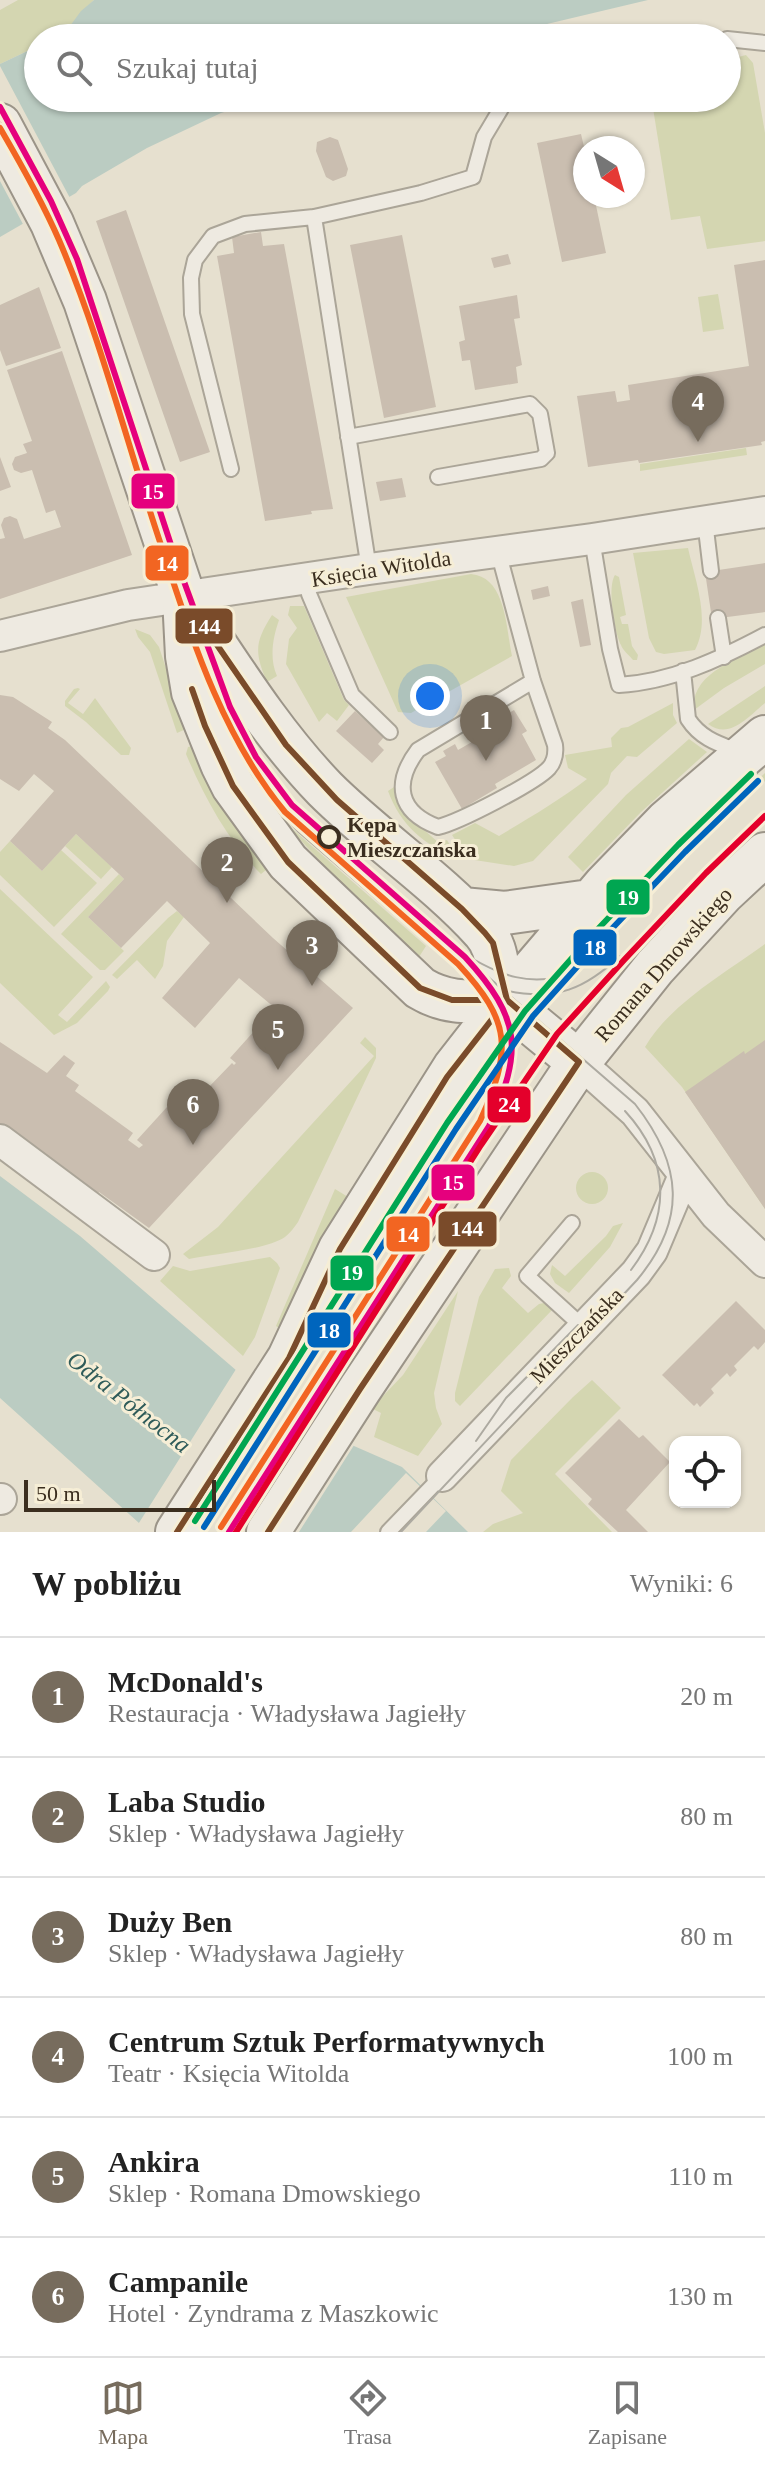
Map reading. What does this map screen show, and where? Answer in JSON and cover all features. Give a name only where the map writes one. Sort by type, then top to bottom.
[{"type":"main road","points":[[0,125],[50,219],[81,289],[184,597],[286,745],[337,800],[462,909],[493,943],[507,1000],[579,1062]]},
{"type":"main road","points":[[184,597],[187,656],[193,692],[205,726],[233,786],[288,862],[420,988],[443,1000],[507,1000]]},
{"type":"main road","points":[[177,1532],[289,1358],[340,1249],[447,1077],[590,901],[666,822],[755,745]]},
{"type":"main road","name":"Romana Dmowskiego","points":[[268,1532],[353,1399],[579,1062],[655,967],[723,893],[765,854]]},
{"type":"main road","points":[[462,909],[505,913],[590,901]]},
{"type":"street","name":"Księcia Witolda","points":[[0,636],[128,605],[498,551],[706,528],[765,512]]},
{"type":"street","points":[[579,1062],[635,1112],[716,1215],[765,1262]]},
{"type":"street","points":[[0,1140],[154,1255]]},
{"type":"street","name":"Mieszczańska","points":[[434,1484],[636,1273],[652,1251],[684,1175]]},
{"type":"lane","points":[[741,40],[765,43]]},
{"type":"lane","points":[[231,469],[192,314],[191,278],[195,260],[213,236],[245,224],[314,217],[421,193],[473,177],[484,137],[499,112]]},
{"type":"lane","points":[[314,217],[369,569]]},
{"type":"lane","points":[[348,437],[530,404],[540,414],[547,453],[541,459],[438,477]]},
{"type":"lane","points":[[706,528],[711,571]]},
{"type":"lane","points":[[592,539],[619,685],[643,684],[724,657],[765,635]]},
{"type":"lane","points":[[498,551],[556,755],[538,777],[451,824],[438,827],[417,816],[408,807],[402,781],[407,764],[418,750],[533,681]]},
{"type":"lane","points":[[306,579],[309,594],[352,695],[390,732]]},
{"type":"lane","points":[[718,618],[724,657]]},
{"type":"lane","points":[[683,671],[688,719],[694,728],[706,739],[755,745]]},
{"type":"lane","points":[[572,1223],[527,1276],[583,1327]]},
{"type":"lane","points":[[388,1532],[434,1484]]},
{"type":"green space","points":[[18,0],[94,0],[72,24],[24,24],[24,53],[0,64],[0,10]]},
{"type":"green space","points":[[746,55],[753,63],[765,133],[765,241],[707,249],[700,216],[671,220],[654,112],[741,112],[741,56]]},
{"type":"green space","points":[[718,294],[724,329],[703,332],[698,297]]},
{"type":"green space","points":[[746,448],[747,455],[640,471],[640,464]]},
{"type":"green space","points":[[688,548],[702,613],[700,638],[695,650],[664,654],[656,652],[649,638],[633,553]]},
{"type":"green space","points":[[471,574],[483,577],[498,594],[512,656],[411,713],[398,712],[346,597]]},
{"type":"green space","points":[[615,575],[619,577],[626,615],[620,617],[622,624],[628,624],[637,660],[633,660],[623,649],[618,639],[612,610]]},
{"type":"green space","points":[[290,606],[304,606],[344,700],[349,705],[337,721],[327,713],[319,722],[286,664],[289,639],[297,628],[288,615]]},
{"type":"green space","points":[[272,615],[279,620],[273,648],[277,676],[267,682],[258,647]]},
{"type":"green space","points":[[135,629],[150,635],[159,647],[186,729],[177,733],[150,652]]},
{"type":"green space","points":[[765,644],[765,664],[694,710],[695,697],[708,677]]},
{"type":"green space","points":[[765,686],[765,703],[738,725],[724,729],[708,724]]},
{"type":"green space","points":[[78,688],[68,703],[83,714],[95,698],[131,748],[129,755],[121,755],[65,706],[65,701]]},
{"type":"green space","points":[[673,703],[677,723],[637,757],[627,756],[611,773],[608,784],[533,861],[514,866],[468,859],[452,835],[475,823],[499,836],[587,779],[568,768],[565,755],[612,747],[611,738],[621,728]]},
{"type":"green space","points":[[689,739],[707,752],[641,812],[583,872],[568,857],[626,795]]},
{"type":"green space","points":[[192,746],[229,819],[266,870],[261,874],[238,847],[209,802],[186,754],[188,747]]},
{"type":"green space","points":[[765,773],[765,781],[733,808],[630,915],[621,908],[725,808]]},
{"type":"green space","points":[[394,787],[401,804],[412,818],[439,843],[447,840],[457,857],[434,847],[406,823],[388,791]]},
{"type":"green space","points":[[280,818],[426,946],[419,957],[331,873]]},
{"type":"green space","points":[[76,834],[112,867],[101,879],[65,846]]},
{"type":"green space","points":[[10,841],[42,871],[61,850],[97,883],[54,927],[0,875],[0,852]]},
{"type":"green space","points":[[119,874],[124,879],[88,917],[124,951],[105,970],[100,970],[61,934]]},
{"type":"green space","points":[[0,889],[93,977],[58,1015],[67,1022],[106,981],[110,987],[77,1023],[54,1035],[0,983]]},
{"type":"green space","points":[[177,911],[184,917],[167,941],[163,966],[155,979],[137,960],[117,979],[112,975],[168,918]]},
{"type":"green space","points":[[765,944],[765,1209],[682,1087],[645,1047],[683,1003]]},
{"type":"green space","points":[[365,1037],[376,1048],[376,1058],[298,1222],[285,1237],[265,1245],[189,1259],[183,1254],[218,1227],[374,1056],[360,1043]]},
{"type":"green space","points":[[592,1172],[603,1177],[608,1188],[603,1199],[592,1204],[581,1199],[576,1188],[581,1177]]},
{"type":"green space","points":[[335,1189],[348,1197],[280,1329],[276,1326]]},
{"type":"green space","points":[[623,1223],[610,1247],[569,1293],[555,1283],[550,1274],[552,1265],[565,1276],[613,1226]]},
{"type":"green space","points":[[270,1257],[280,1268],[255,1337],[243,1356],[160,1281],[173,1266],[190,1271]]},
{"type":"green space","points":[[509,1268],[511,1276],[502,1288],[528,1313],[544,1303],[552,1310],[460,1406],[455,1401],[455,1393],[479,1297],[495,1269]]},
{"type":"green space","points":[[458,1291],[434,1393],[442,1424],[418,1456],[374,1437],[381,1413],[373,1409],[403,1375]]},
{"type":"green space","points":[[592,1380],[621,1408],[555,1474],[612,1532],[483,1532],[493,1524],[523,1513],[501,1491],[511,1460]]},
{"type":"water","points":[[94,0],[648,0],[547,24],[71,24]]},
{"type":"water","points":[[24,53],[24,112],[224,112],[147,148],[0,237],[0,64]]},
{"type":"water","name":"Odra Północna","points":[[0,1176],[80,1236],[244,1377],[354,1446],[402,1467],[468,1532],[149,1532],[0,1398]]},
{"type":"pier","points":[[0,66],[71,200],[24,226],[0,181]]},
{"type":"pier","points":[[238,1366],[356,1442],[299,1532],[143,1532],[137,1526]]},
{"type":"pier","points":[[406,1473],[446,1511],[426,1532],[351,1532]]},
{"type":"building","points":[[581,134],[573,136],[573,208],[597,208],[606,253],[562,262],[537,143]]},
{"type":"building","points":[[330,137],[338,140],[348,169],[346,176],[333,181],[326,177],[316,151],[317,142]]},
{"type":"building","points":[[126,210],[210,452],[180,462],[96,221]]},
{"type":"building","points":[[261,232],[263,246],[284,244],[333,509],[265,521],[217,256],[234,253],[232,237]]},
{"type":"building","points":[[402,235],[436,407],[384,418],[350,245]]},
{"type":"building","points":[[508,254],[511,264],[494,268],[491,258]]},
{"type":"building","points":[[765,260],[765,441],[761,442],[762,445],[639,463],[638,460],[588,467],[577,396],[615,391],[617,402],[630,400],[628,385],[749,366],[734,265]]},
{"type":"building","points":[[39,287],[61,348],[6,366],[0,350],[0,305]]},
{"type":"building","points":[[517,295],[520,318],[514,319],[522,365],[516,367],[518,383],[475,390],[470,360],[462,361],[459,342],[465,340],[459,306]]},
{"type":"building","points":[[62,351],[132,555],[0,599],[0,539],[5,538],[1,525],[4,518],[10,516],[17,519],[24,539],[61,527],[55,510],[46,513],[32,470],[21,473],[14,470],[12,464],[15,457],[27,453],[23,444],[32,441],[7,370]]},
{"type":"building","points":[[0,457],[11,487],[0,491]]},
{"type":"building","points":[[402,478],[406,497],[380,501],[376,482]]},
{"type":"building","points":[[765,563],[765,612],[712,619],[705,572]]},
{"type":"building","points":[[548,586],[550,596],[533,600],[531,590]]},
{"type":"building","points":[[583,599],[591,645],[580,647],[571,602]]},
{"type":"building","points":[[0,695],[13,697],[52,722],[48,728],[65,740],[273,938],[353,1008],[149,1228],[99,1192],[95,1198],[0,1130],[0,1042],[47,1073],[64,1055],[75,1063],[66,1076],[79,1085],[75,1091],[133,1133],[128,1140],[139,1148],[143,1145],[137,1140],[167,1107],[179,1118],[232,1063],[236,1063],[230,1058],[275,1008],[239,978],[195,1028],[162,998],[210,943],[167,901],[121,948],[88,917],[124,879],[119,874],[76,834],[42,871],[10,841],[54,791],[34,774],[19,791],[0,779]]},
{"type":"building","points":[[514,710],[527,731],[522,734],[536,760],[495,784],[497,788],[462,809],[435,762],[446,756],[443,751],[455,744],[458,750],[505,723],[502,717]]},
{"type":"building","points":[[355,711],[384,737],[378,744],[384,750],[372,763],[336,731]]},
{"type":"building","points":[[765,1040],[765,1209],[685,1092]]},
{"type":"building","points":[[736,1301],[765,1330],[765,1342],[758,1350],[754,1346],[734,1366],[737,1370],[730,1377],[727,1373],[711,1389],[714,1393],[700,1407],[697,1403],[694,1406],[662,1375]]},
{"type":"building","points":[[619,1419],[639,1438],[643,1435],[669,1461],[626,1510],[648,1532],[618,1532],[588,1504],[592,1499],[565,1473]]},
{"type":"tram line","points":[[451,945],[499,972],[533,980],[568,974],[589,963],[610,945]]},
{"type":"tram line","points":[[446,956],[471,976]]},
{"type":"tram line","points":[[508,991],[541,994],[569,990],[594,977],[620,956]]},
{"type":"tram line","points":[[401,1532],[637,1280],[665,1236],[671,1214],[673,1192],[663,1149],[635,1104],[465,957]]},
{"type":"tram line","points":[[625,1111],[651,1149],[658,1169],[660,1189],[659,1210],[653,1230],[631,1270]]},
{"type":"tram line","points":[[476,1441],[506,1398],[578,1325]]},
{"type":"transit line","name":"15","points":[[0,107],[51,201],[77,259],[175,557],[230,707],[256,757],[292,805],[465,957],[498,999],[511,1037],[508,1077],[489,1126],[229,1532]]},
{"type":"transit line","name":"144","points":[[0,125],[52,223],[76,277],[184,597],[286,745],[337,800],[462,909],[485,933],[493,943],[507,1000],[579,1062],[268,1532]]},
{"type":"transit line","name":"14","points":[[0,128],[46,211],[74,276],[183,611],[210,682],[242,750],[285,812],[458,964],[476,984],[497,1020],[501,1038],[498,1075],[480,1121],[221,1527]]},
{"type":"transit line","name":"144","points":[[192,689],[205,726],[233,786],[288,862],[420,988],[452,1000],[507,1000]]},
{"type":"transit line","name":"19","points":[[195,1521],[447,1123],[525,1011],[678,845],[751,774]]},
{"type":"transit line","name":"18","points":[[204,1527],[456,1129],[533,1016],[685,852],[758,781]]},
{"type":"transit line","name":"24","points":[[236,1532],[481,1145],[557,1034],[706,873],[765,816]]},
{"type":"transit line","name":"144","points":[[177,1532],[289,1358],[340,1249],[447,1077],[507,1000]]},
{"type":"place","name":"Centrum Sztuk Performatywnych","points":[[698,442]]},
{"type":"place","name":"McDonald's","points":[[486,761]]},
{"type":"place","name":"Kępa Mieszczańska","points":[[329,837]]},
{"type":"place","name":"Laba Studio","points":[[227,903]]},
{"type":"place","name":"Duży Ben","points":[[312,986]]},
{"type":"place","name":"Ankira","points":[[278,1070]]},
{"type":"place","name":"Campanile","points":[[193,1145]]}]
